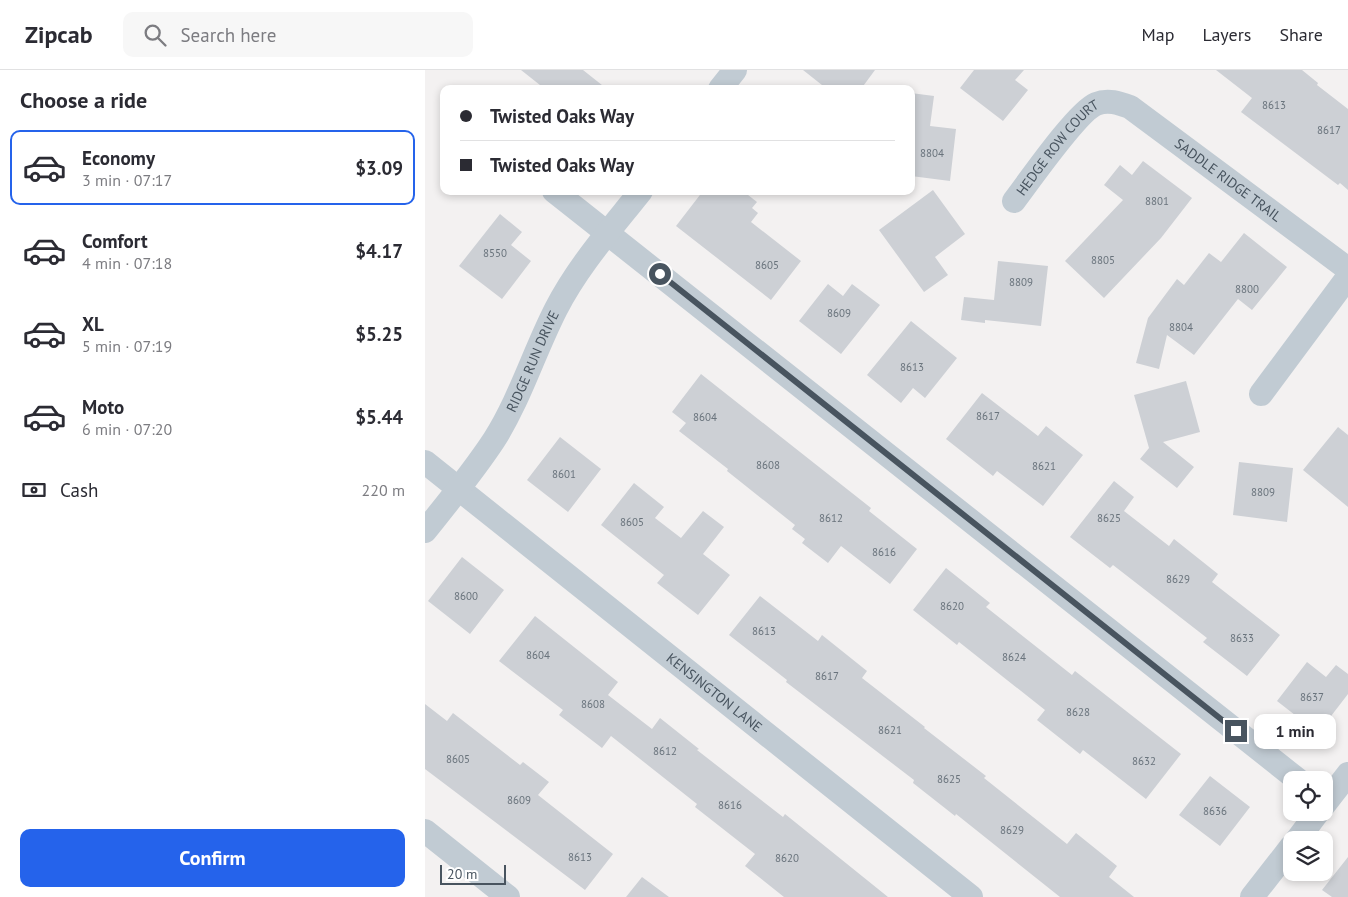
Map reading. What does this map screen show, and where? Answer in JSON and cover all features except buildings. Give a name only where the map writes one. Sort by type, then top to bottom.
[{"type":"street","points":[[723,85],[735,70]]},
{"type":"street","name":"HEDGE ROW COURT","points":[[1014,201],[1079,118],[1095,104],[1104,102]]},
{"type":"street","name":"SADDLE RIDGE TRAIL","points":[[1104,102],[1119,102],[1130,108],[1348,269]]},
{"type":"street","points":[[559,195],[1287,771]]},
{"type":"street","name":"RIDGE RUN DRIVE","points":[[425,531],[494,439],[557,308],[579,272],[638,195]]},
{"type":"street","points":[[1261,394],[1348,277]]},
{"type":"street","name":"KENSINGTON LANE","points":[[425,462],[971,897]]},
{"type":"street","points":[[1333,793],[1348,774]]},
{"type":"street","points":[[425,832],[508,897]]},
{"type":"street","points":[[1253,897],[1283,858]]},
{"type":"route","points":[[660,274],[1236,731]]}]
